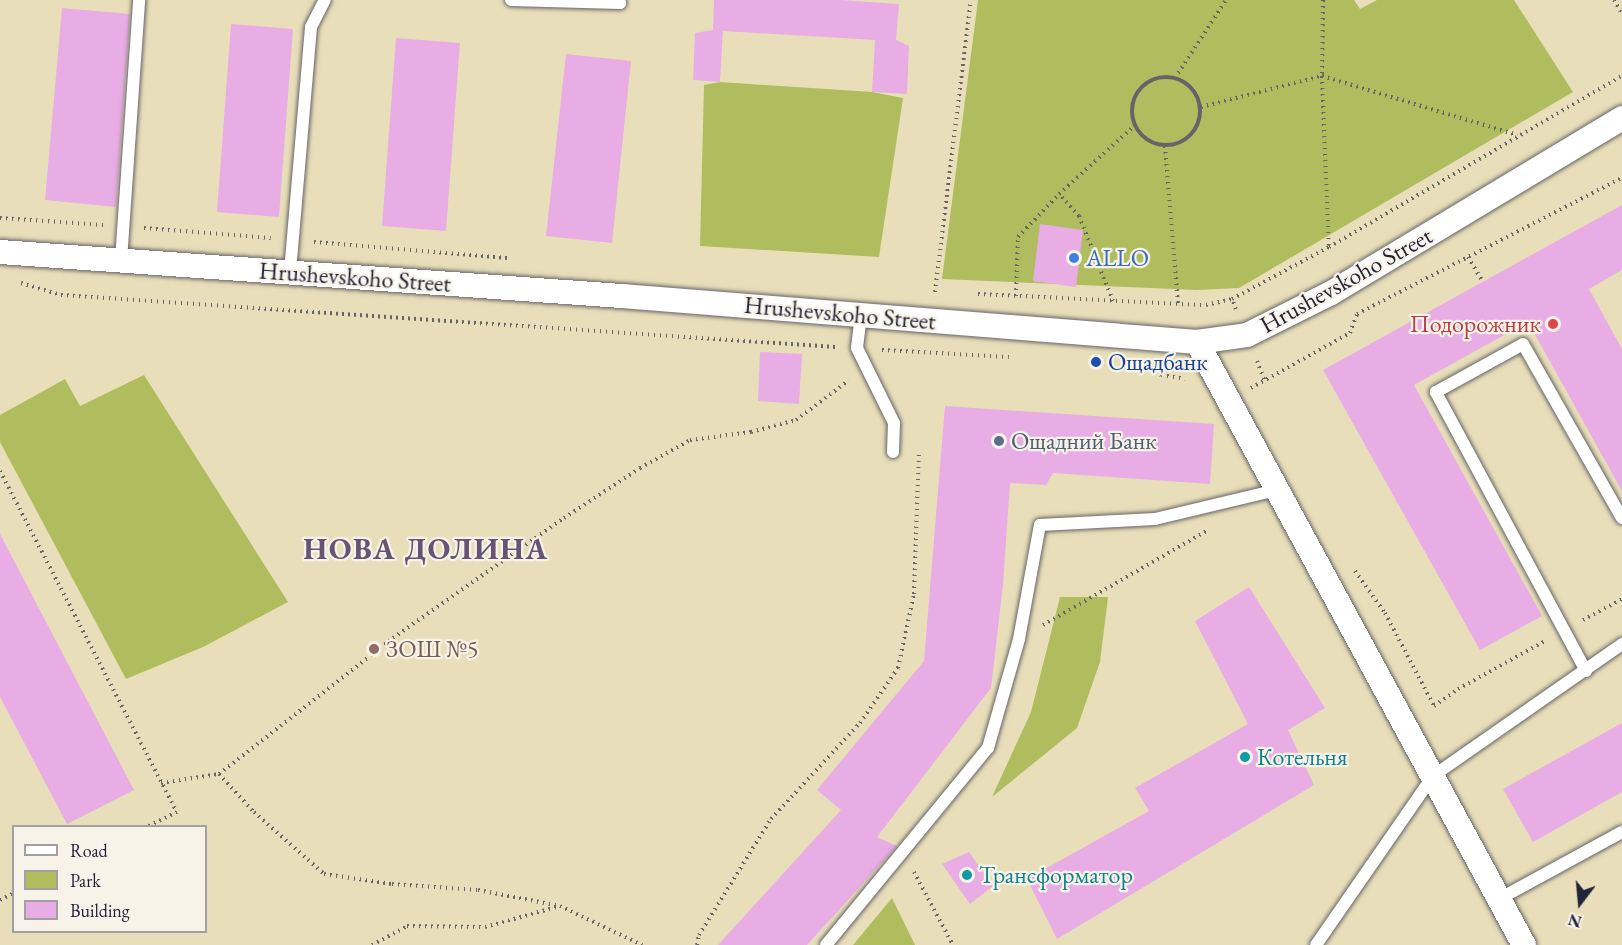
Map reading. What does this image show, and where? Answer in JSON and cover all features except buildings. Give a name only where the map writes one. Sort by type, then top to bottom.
[{"type":"street","name":"Hrushevskoho Street","points":[[0,252],[1197,342],[1247,335],[1331,293],[1622,118]]},
{"type":"street","points":[[1197,342],[1524,945]]},
{"type":"lane","points":[[121,260],[139,0]]},
{"type":"lane","points":[[290,272],[311,27],[325,0]]},
{"type":"lane","points":[[511,0],[620,3],[619,0]]},
{"type":"lane","points":[[861,315],[858,348],[894,423],[893,452]]},
{"type":"lane","points":[[1586,671],[1436,392],[1523,344],[1622,518]]},
{"type":"lane","points":[[826,945],[988,748],[1019,639],[1040,525],[1155,519],[1277,490]]},
{"type":"lane","points":[[1316,945],[1433,776],[1622,644]]},
{"type":"lane","points":[[1499,899],[1622,832]]},
{"type":"path","points":[[935,292],[971,0]]},
{"type":"path","points":[[1175,78],[1226,0]]},
{"type":"path","points":[[1323,0],[1322,76],[1329,247]]},
{"type":"path","points":[[1614,0],[1622,14]]},
{"type":"path","points":[[1200,108],[1322,76],[1518,135]]},
{"type":"path","points":[[969,294],[1206,305],[1232,299],[1329,247],[1622,76]]},
{"type":"path","points":[[1155,78],[1175,78],[1192,89],[1200,108],[1199,122],[1192,134],[1180,143],[1166,146],[1147,140],[1134,126],[1131,107],[1139,89],[1155,78]]},
{"type":"path","points":[[1016,296],[1018,237],[1059,194],[1134,126]]},
{"type":"path","points":[[1166,146],[1178,304]]},
{"type":"path","points":[[1059,194],[1079,216],[1113,301]]},
{"type":"path","points":[[0,218],[515,258]]},
{"type":"path","points":[[1468,256],[1482,282]]},
{"type":"path","points":[[924,291],[946,292]]},
{"type":"path","points":[[1232,299],[1265,382]]},
{"type":"path","points":[[162,783],[219,774],[393,638],[555,524],[640,468],[690,441],[751,432],[796,420],[867,367]]},
{"type":"path","points":[[697,945],[699,935],[771,819],[860,723],[898,668],[914,594],[919,453]]},
{"type":"path","points":[[0,471],[177,812],[150,825]]},
{"type":"path","points":[[1019,639],[1215,526]]},
{"type":"path","points":[[1354,569],[1385,613],[1434,706],[1458,689],[1622,598]]},
{"type":"path","points":[[219,774],[254,812],[324,874],[392,884],[478,890],[560,906],[642,945]]},
{"type":"path","points":[[903,853],[954,945]]},
{"type":"path","points":[[372,945],[407,926],[485,927],[560,906]]},
{"type":"green space","points":[[978,0],[1354,0],[1360,9],[1377,0],[1514,0],[1573,92],[1239,288],[1197,290],[942,279]]},
{"type":"green space","points":[[720,82],[872,92],[903,98],[879,257],[700,246],[704,85]]},
{"type":"green space","points":[[144,375],[288,602],[203,647],[126,679],[0,442],[0,415],[65,379],[80,406]]},
{"type":"green space","points":[[1060,597],[1108,597],[1100,662],[1077,728],[992,797],[1031,712]]},
{"type":"green space","points":[[892,898],[915,945],[853,945]]},
{"type":"place","name":"ALLO","points":[[1074,258]]},
{"type":"place","name":"Подорожник","points":[[1553,324]]},
{"type":"place","name":"Ощадбанк","points":[[1096,362]]},
{"type":"place","name":"Ощадний Банк","points":[[999,441]]},
{"type":"place","name":"ЗОШ №5","points":[[374,649]]},
{"type":"place","name":"Котельня","points":[[1245,757]]},
{"type":"place","name":"Трансформатор","points":[[967,875]]},
{"type":"district","name":"НОВА ДОЛИНА","points":[[426,549]]}]
